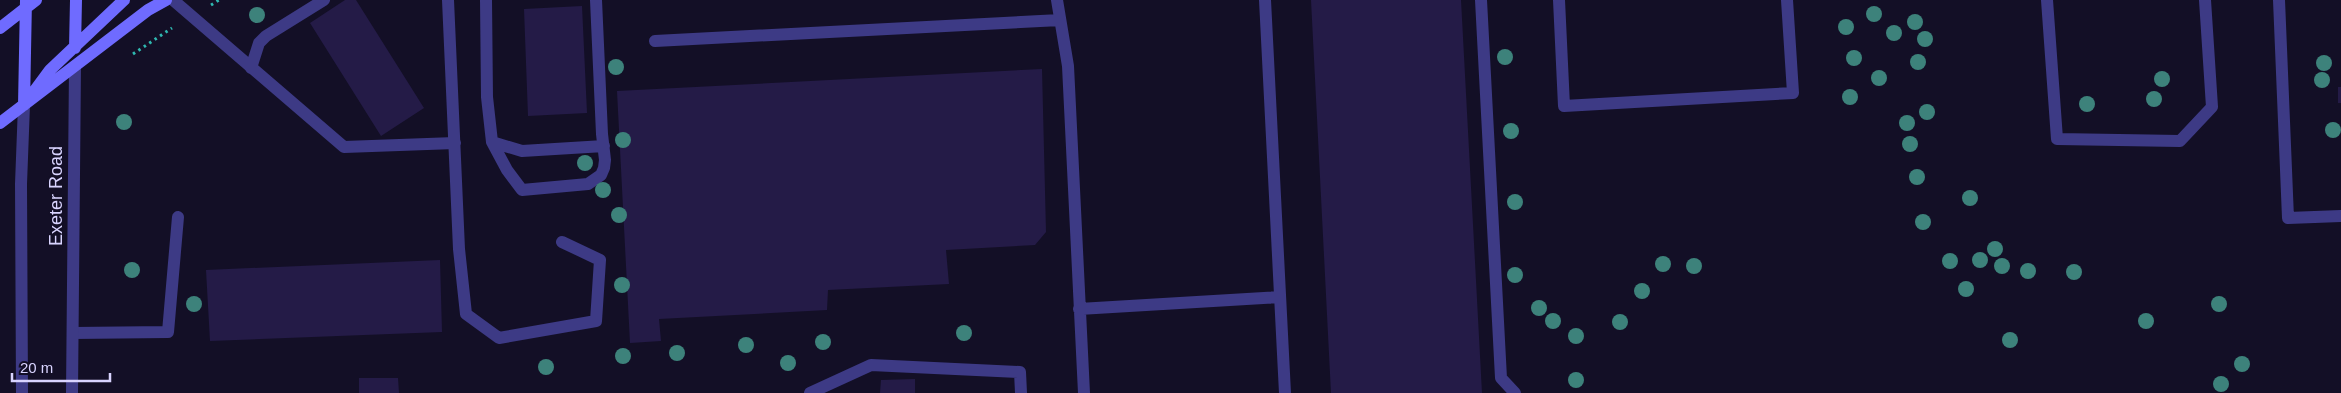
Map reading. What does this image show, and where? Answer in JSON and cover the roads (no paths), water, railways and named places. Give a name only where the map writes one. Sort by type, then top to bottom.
[{"type":"main road","name":"Exeter Road","points":[[75,66],[76,0]]},
{"type":"main road","points":[[24,105],[50,70],[75,44],[124,0]]},
{"type":"main road","points":[[0,123],[148,10],[166,0]]},
{"type":"main road","name":"Exeter Road","points":[[24,105],[29,3]]},
{"type":"main road","points":[[0,28],[29,3]]},
{"type":"street","points":[[173,0],[344,147],[455,143]]},
{"type":"street","points":[[251,68],[259,43],[266,36],[324,0]]},
{"type":"street","points":[[448,0],[459,249],[466,314],[499,338],[596,322],[600,260],[562,242]]},
{"type":"street","points":[[486,0],[488,97],[492,142],[507,170],[522,190],[582,185],[594,181],[601,175],[604,168],[596,0]]},
{"type":"street","points":[[1057,0],[1068,66],[1084,393]]},
{"type":"street","points":[[1265,0],[1285,393]]},
{"type":"street","points":[[1481,0],[1501,378],[1515,393]]},
{"type":"street","points":[[1560,0],[1564,106],[1792,93],[1787,0]]},
{"type":"street","points":[[2047,0],[2057,139],[2180,141],[2212,107],[2205,0]]},
{"type":"street","points":[[2279,0],[2288,218],[2341,216]]},
{"type":"street","points":[[655,41],[1060,20]]},
{"type":"street","name":"Exeter Road","points":[[72,393],[75,66]]},
{"type":"street","name":"Exeter Road","points":[[22,393],[21,184],[24,105]]},
{"type":"street","points":[[492,142],[522,151],[604,146]]},
{"type":"street","points":[[73,333],[168,332],[178,217]]},
{"type":"street","points":[[1079,310],[1280,297]]},
{"type":"street","points":[[810,393],[872,365],[1020,372],[1021,393]]}]
